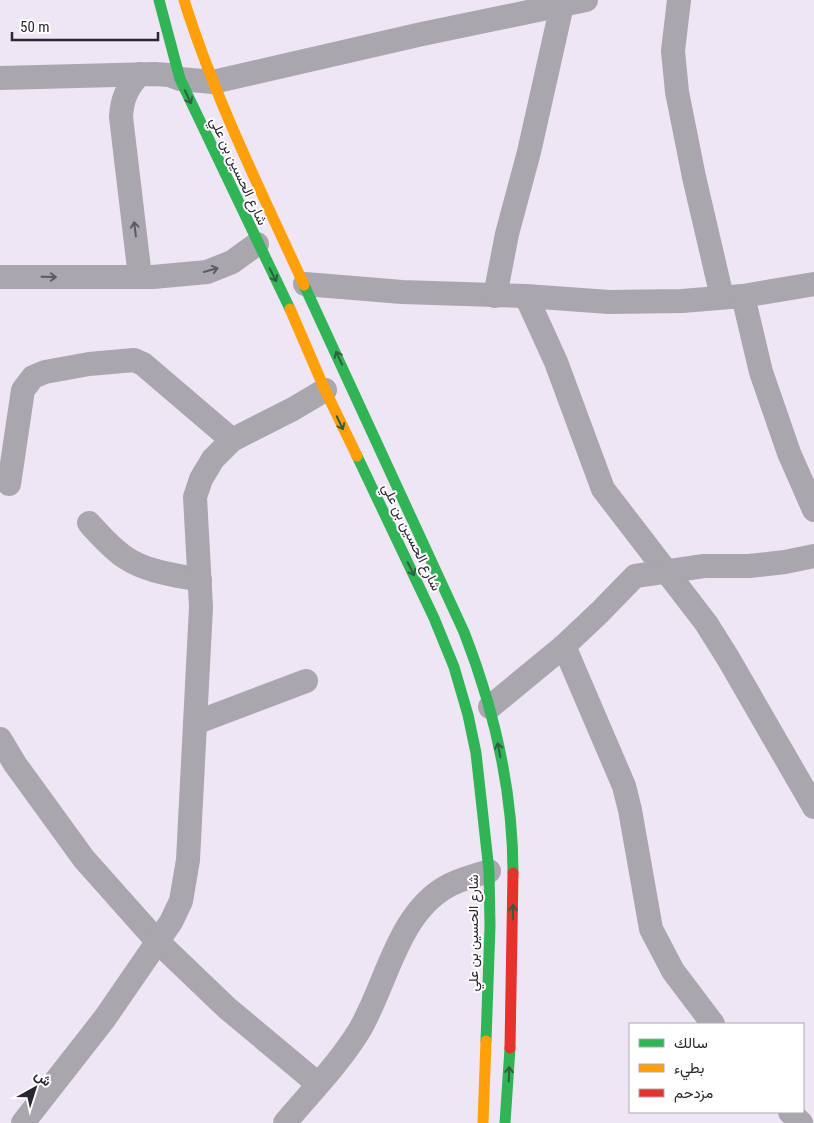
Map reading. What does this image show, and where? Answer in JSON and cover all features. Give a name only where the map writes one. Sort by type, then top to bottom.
[{"type":"street","name":"شارع الحسين بن علي","points":[[159,0],[180,79],[434,618],[454,667],[468,715],[476,752],[489,872],[490,926],[483,1123]]},
{"type":"street","name":"شارع الحسين بن علي","points":[[184,0],[199,48],[221,103],[464,632],[490,707],[503,771],[512,833],[512,982],[505,1123]]},
{"type":"street","points":[[679,0],[673,51],[677,92],[694,177],[732,296],[789,453],[814,510]]},
{"type":"street","points":[[0,78],[162,74],[180,79],[213,82],[422,34],[579,1]]},
{"type":"street","points":[[495,296],[507,234],[529,152],[579,1]]},
{"type":"street","points":[[140,74],[126,93],[121,117],[140,277]]},
{"type":"street","points":[[0,276],[140,277],[207,272],[232,262],[257,244]]},
{"type":"street","points":[[305,284],[402,292],[526,296],[609,302],[682,301],[814,284]]},
{"type":"street","points":[[526,296],[556,362],[603,489],[706,623],[814,807]]},
{"type":"street","points":[[9,484],[23,390],[33,377],[45,372],[89,364],[134,360],[143,364],[232,440]]},
{"type":"street","points":[[23,1123],[105,1018],[138,972],[171,922],[181,901],[188,860],[201,607],[195,497],[201,479],[213,459],[232,440],[293,409],[325,390]]},
{"type":"street","points":[[89,523],[126,558],[145,567],[200,580]]},
{"type":"street","points":[[490,707],[564,646],[635,576],[704,566],[749,566],[785,562],[814,556]]},
{"type":"street","points":[[564,646],[624,786],[651,929],[673,971],[712,1023]]},
{"type":"street","points":[[195,723],[306,681]]},
{"type":"street","points":[[0,739],[7,770],[157,941],[234,1014],[318,1084]]},
{"type":"street","points":[[285,1123],[340,1059],[358,1033],[369,1014],[398,946],[412,921],[426,903],[445,887],[489,872]]},
{"type":"street","points":[[791,1113],[801,1123]]},
{"type":"traffic: fast","points":[[159,0],[180,79],[290,309]]},
{"type":"traffic: fast","points":[[304,285],[464,632],[475,661],[500,750],[510,811],[513,873]]},
{"type":"traffic: fast","points":[[357,456],[434,618],[454,667],[468,715],[476,753],[489,871],[490,926],[486,1041]]},
{"type":"traffic: fast","points":[[505,1123],[510,1048]]},
{"type":"traffic: slow","points":[[184,0],[224,109],[304,285]]},
{"type":"traffic: slow","points":[[290,309],[325,390],[357,456]]},
{"type":"traffic: slow","points":[[483,1123],[486,1041]]},
{"type":"traffic: jam","points":[[510,1048],[513,873]]}]
